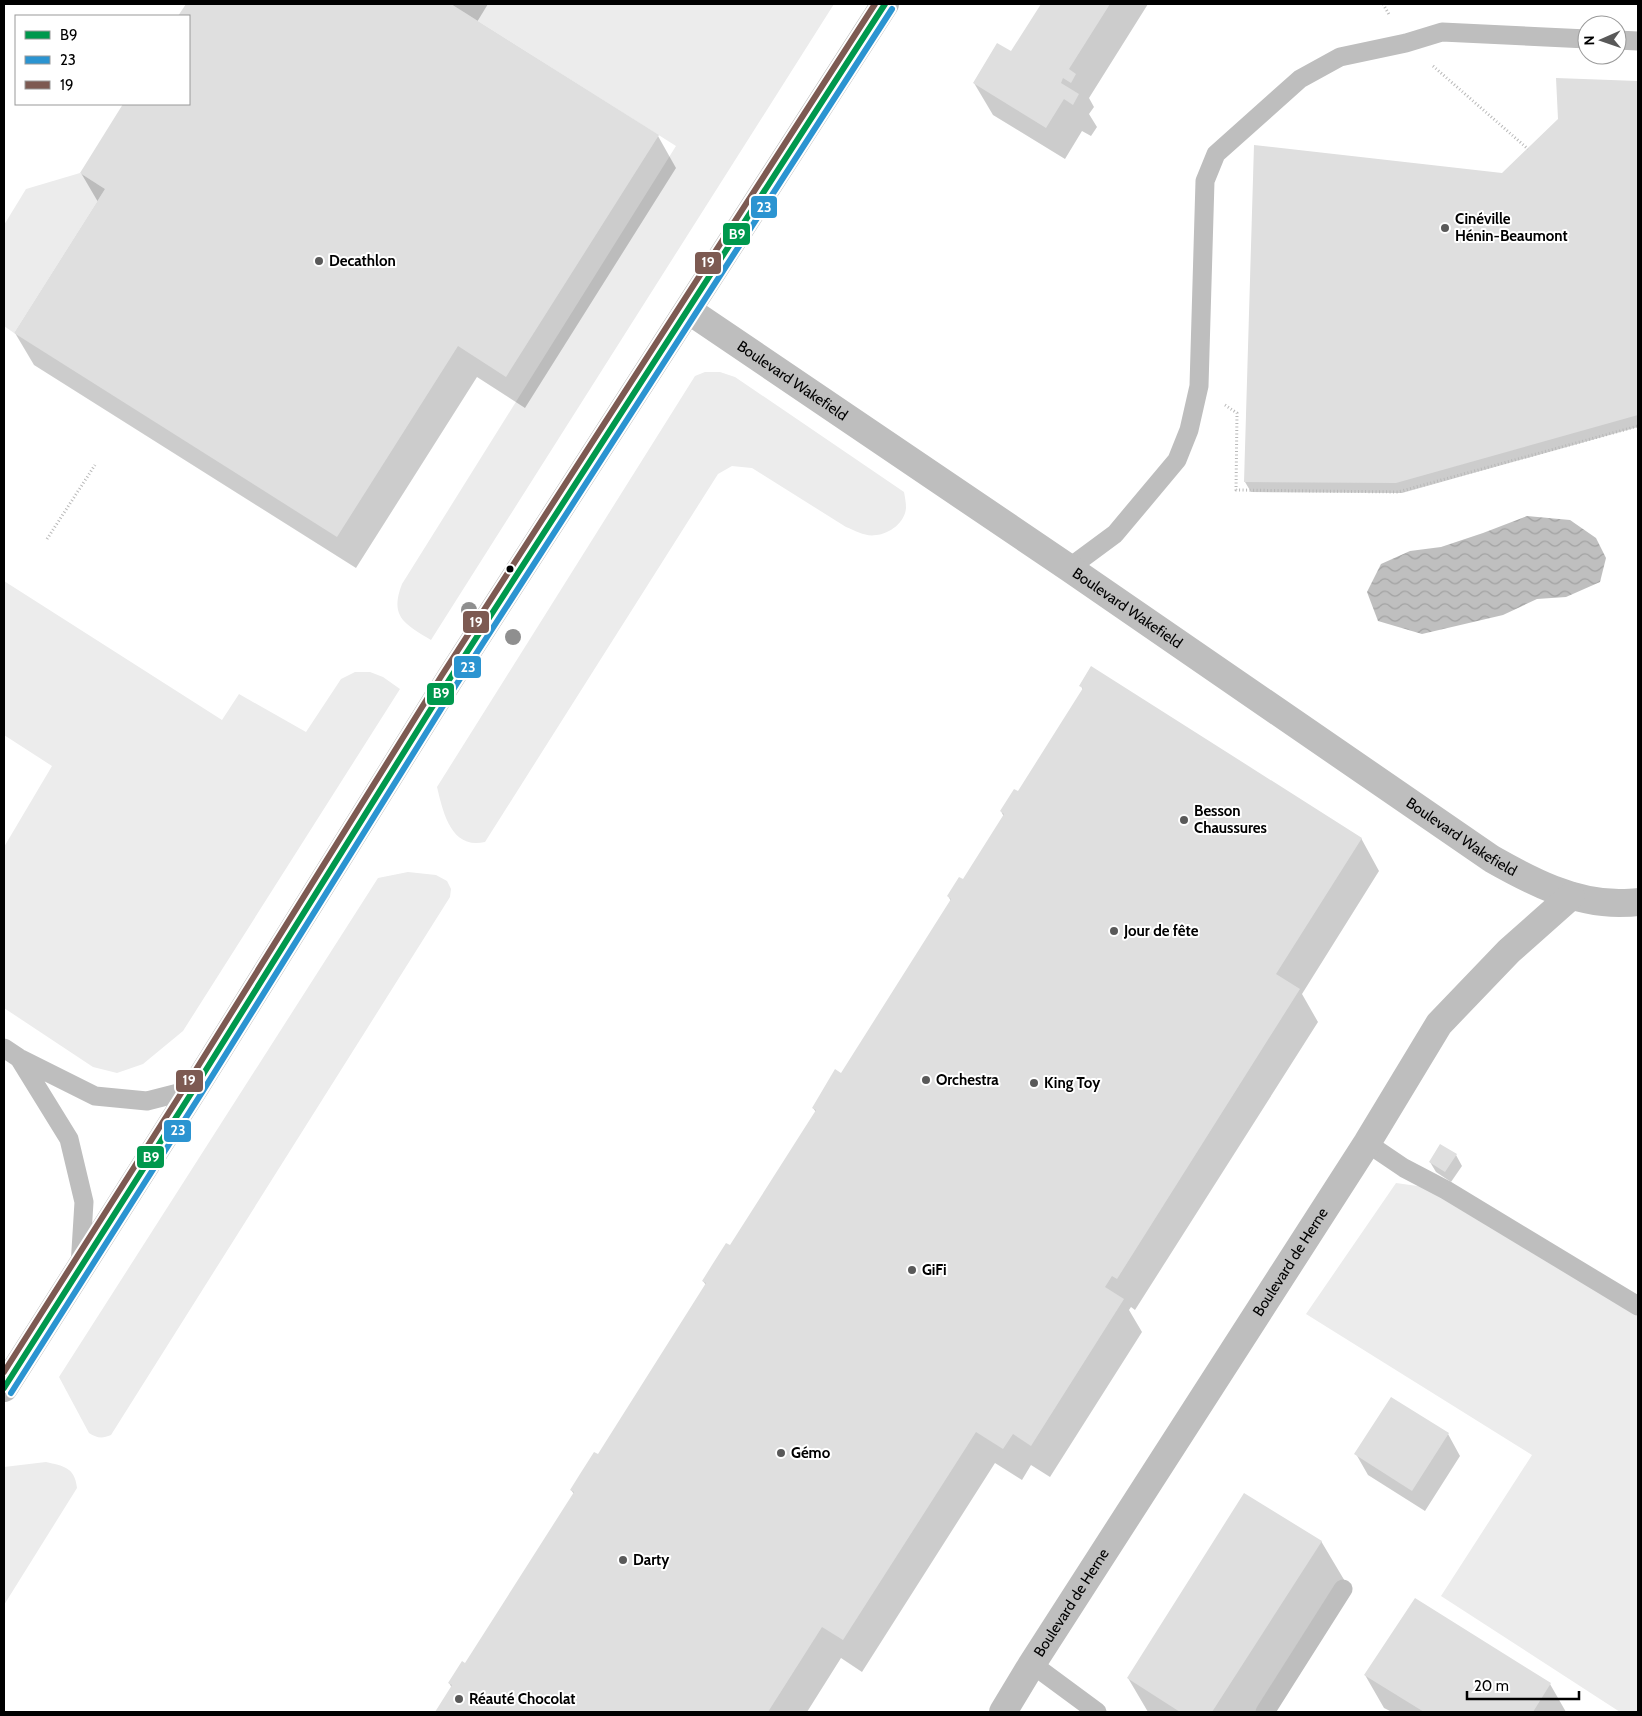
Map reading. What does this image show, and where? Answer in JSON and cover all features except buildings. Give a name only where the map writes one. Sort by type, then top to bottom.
[{"type":"street","points":[[4,1388],[194,1089],[444,688],[885,4]]},
{"type":"street","name":"Boulevard Wakefield","points":[[688,310],[1069,568],[1492,859],[1531,880],[1571,896]]},
{"type":"street","points":[[1571,896],[1602,903],[1638,902]]},
{"type":"street","name":"Boulevard de Herne","points":[[1003,1712],[1367,1143],[1439,1024],[1509,951],[1571,896]]},
{"type":"lane","points":[[1069,568],[1115,534],[1177,460],[1189,430],[1199,386],[1205,181],[1216,154],[1300,79],[1340,57],[1406,43],[1442,32],[1577,39]]},
{"type":"lane","points":[[12,1053],[95,1096],[147,1101],[194,1089]]},
{"type":"lane","points":[[12,1053],[69,1139],[84,1202],[80,1268]]},
{"type":"lane","points":[[1367,1143],[1404,1168],[1446,1190],[1638,1306]]},
{"type":"lane","points":[[1265,1712],[1343,1589]]},
{"type":"lane","points":[[1032,1664],[1097,1712]]},
{"type":"path","points":[[1383,4],[1406,43],[1528,148]]},
{"type":"path","points":[[1199,386],[1237,413],[1236,490],[1398,492],[1638,426]]},
{"type":"path","points":[[47,539],[96,465]]},
{"type":"shaded area","points":[[451,4],[834,4],[431,640],[407,624],[402,618],[397,604],[402,584],[676,146]]},
{"type":"shaded area","points":[[80,173],[105,189],[14,333],[4,326],[4,225],[26,189]]},
{"type":"shaded area","points":[[705,372],[720,372],[735,377],[904,492],[906,508],[903,518],[891,530],[881,534],[865,534],[846,527],[752,468],[732,466],[718,474],[485,842],[473,843],[464,840],[456,835],[450,827],[437,787],[695,376]]},
{"type":"shaded area","points":[[4,581],[222,720],[239,694],[306,732],[341,679],[355,672],[370,672],[383,677],[400,689],[183,1031],[143,1064],[117,1073],[93,1067],[4,1008],[4,847],[52,766],[4,735]]},
{"type":"shaded area","points":[[408,872],[436,875],[447,881],[451,889],[450,897],[111,1435],[97,1437],[92,1435],[89,1433],[59,1377],[378,878]]},
{"type":"shaded area","points":[[1396,1183],[1446,1190],[1638,1315],[1638,1712],[1620,1712],[1441,1596],[1532,1455],[1306,1314]]},
{"type":"shaded area","points":[[46,1462],[63,1466],[71,1472],[76,1481],[77,1488],[4,1605],[4,1467]]},
{"type":"water","points":[[1527,516],[1570,520],[1596,538],[1606,558],[1600,582],[1566,597],[1537,599],[1503,615],[1422,634],[1378,621],[1367,592],[1381,564],[1410,551],[1441,547]]},
{"type":"transit line","name":"19","points":[[4,1372],[187,1084],[442,675],[875,4]]},
{"type":"transit line","name":"B9","points":[[4,1388],[194,1089],[449,680],[885,4]]},
{"type":"transit line","name":"23","points":[[11,1393],[201,1094],[456,685],[892,9]]},
{"type":"place","name":"Cinéville Hénin-Beaumont","points":[[1445,228]]},
{"type":"place","name":"Decathlon","points":[[319,261]]},
{"type":"place","name":"Besson Chaussures","points":[[1184,820]]},
{"type":"place","name":"Jour de fête","points":[[1114,931]]},
{"type":"place","name":"Orchestra","points":[[926,1080]]},
{"type":"place","name":"King Toy","points":[[1034,1083]]},
{"type":"place","name":"GiFi","points":[[912,1270]]},
{"type":"place","name":"Gémo","points":[[781,1453]]},
{"type":"place","name":"Darty","points":[[623,1560]]},
{"type":"place","name":"Réauté Chocolat","points":[[459,1699]]}]
